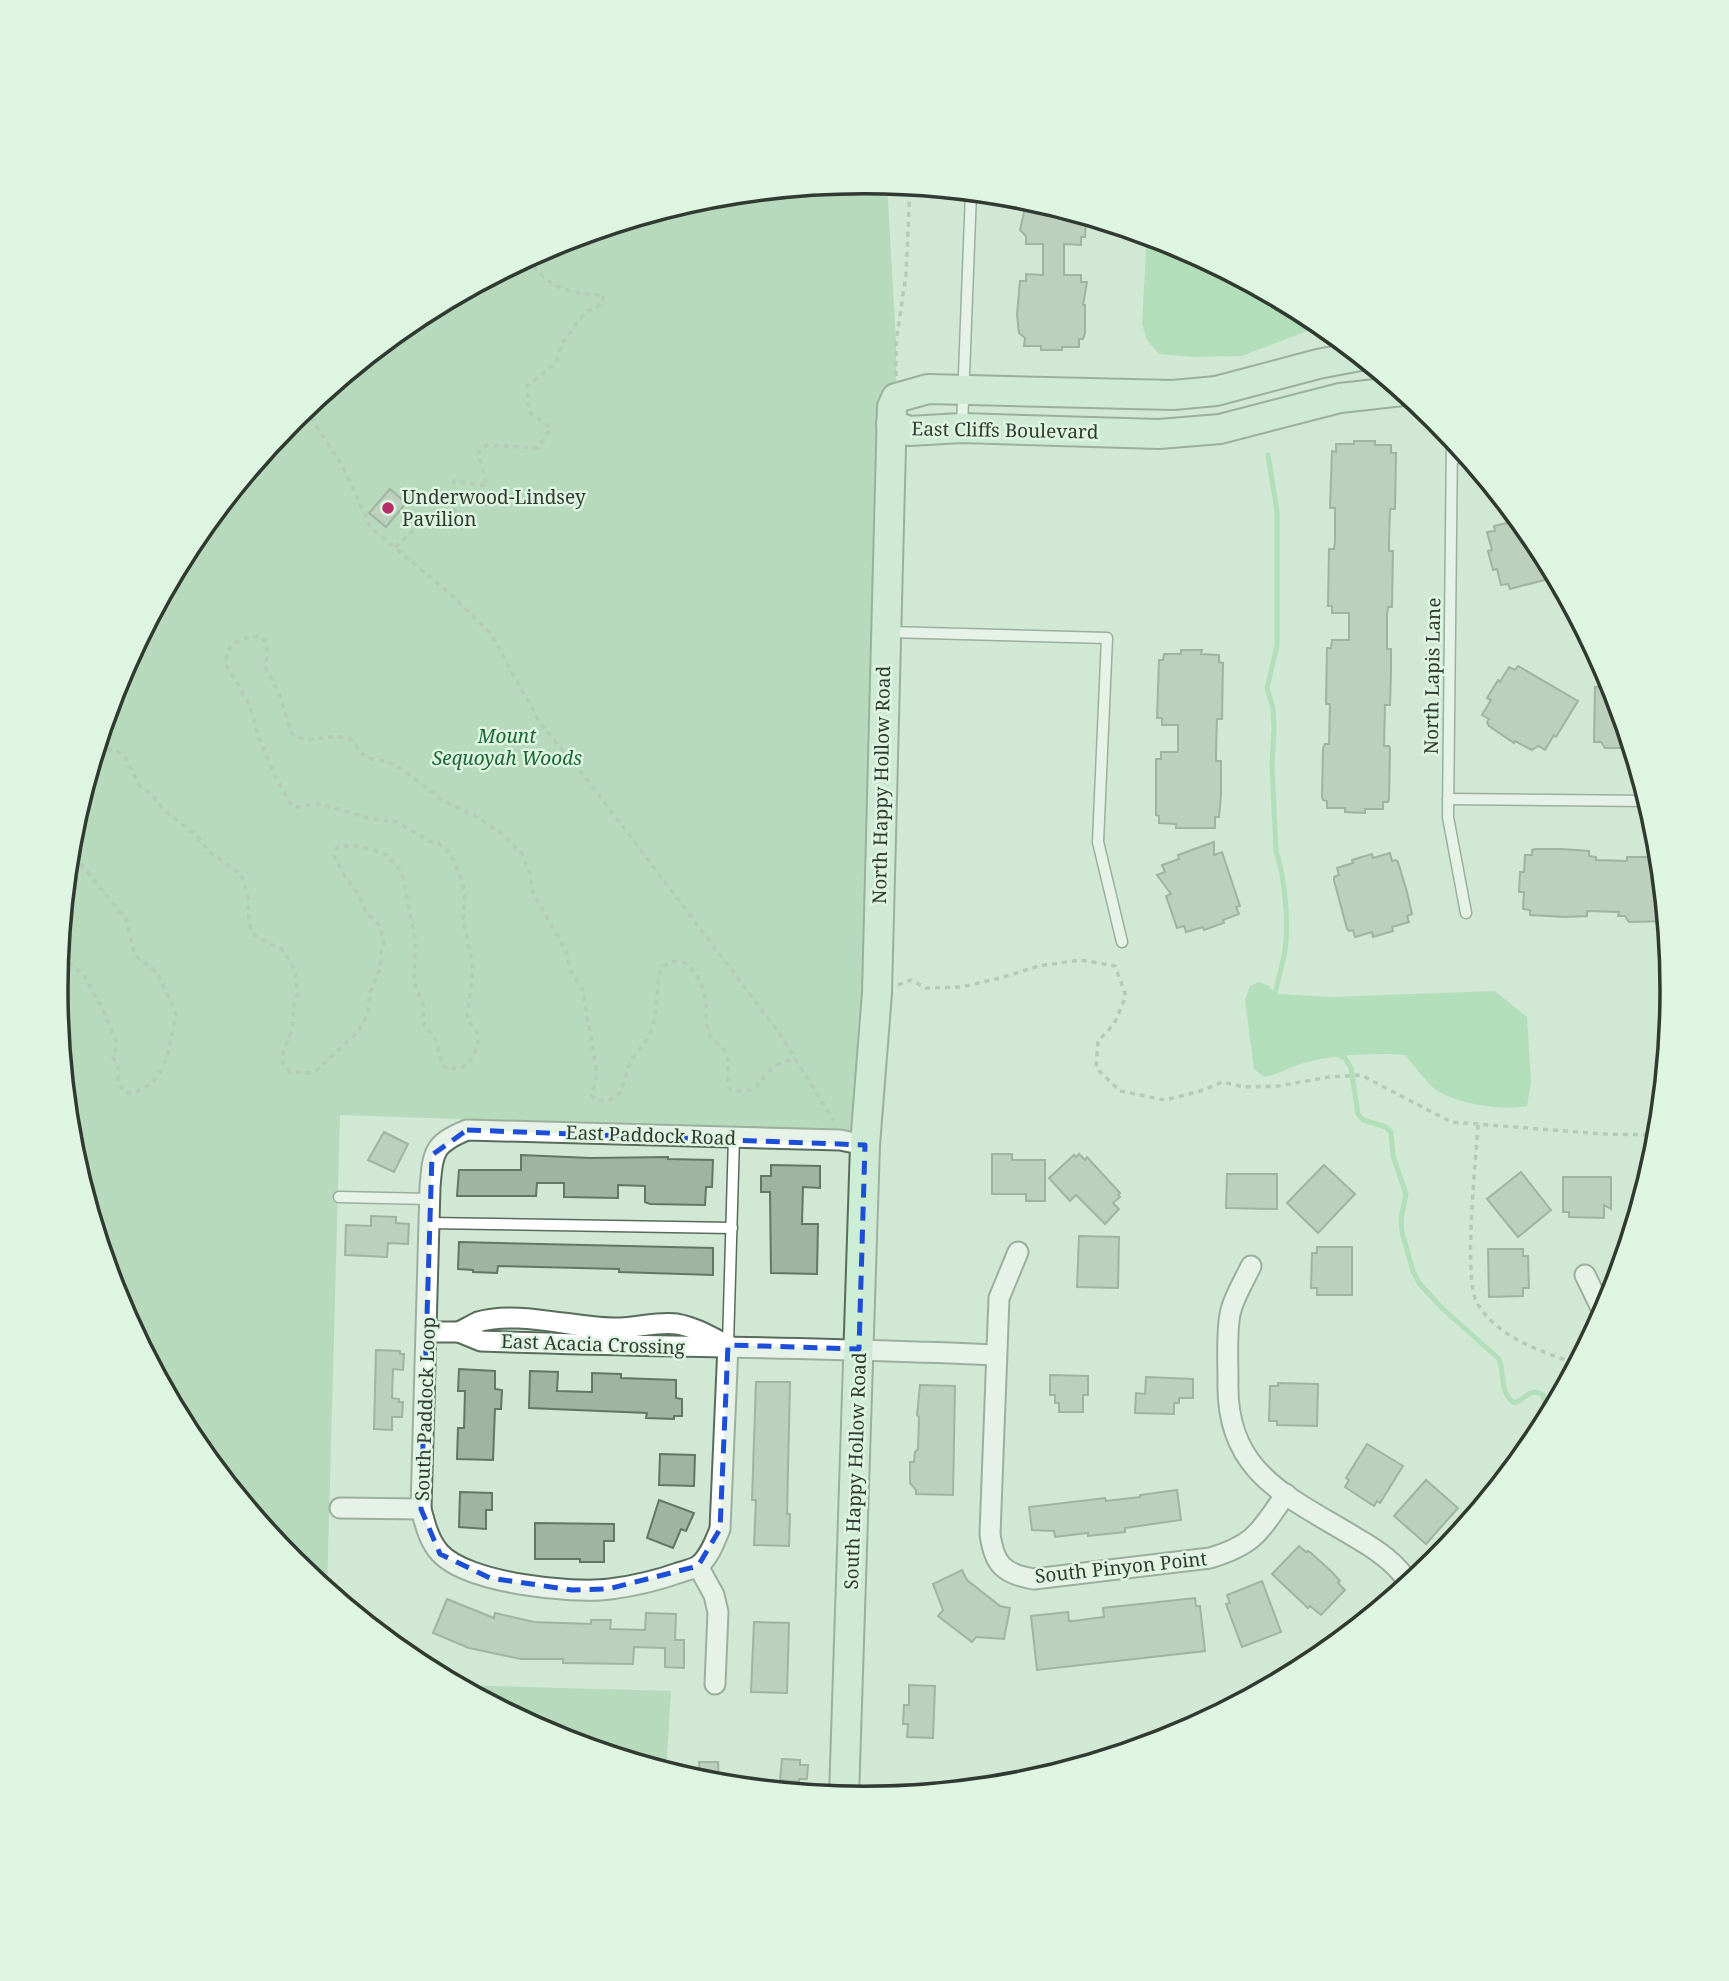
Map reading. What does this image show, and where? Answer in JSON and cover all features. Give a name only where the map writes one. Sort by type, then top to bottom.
[{"type":"street","name":"East Cliffs Boulevard","points":[[1348,358],[1216,391],[1173,395],[928,389],[910,392],[894,411],[909,431],[962,428],[1175,433],[1220,429],[1339,398],[1390,392]]},
{"type":"street","points":[[1173,395],[1175,433]]},
{"type":"street","name":"North Happy Hollow Road","points":[[852,1142],[877,993],[885,632],[894,411]]},
{"type":"street","name":"East Paddock Road","points":[[441,1145],[452,1136],[467,1130],[852,1142]]},
{"type":"street","name":"South Happy Hollow Road","points":[[844,1786],[859,1349],[852,1142]]},
{"type":"street","name":"South Paddock Loop","points":[[441,1145],[432,1155],[421,1509],[428,1534],[440,1554],[462,1568],[490,1578],[572,1590],[608,1589],[661,1579],[698,1566]]},
{"type":"street","name":"South Pinyon Point","points":[[1018,1252],[999,1298],[995,1355],[990,1534],[992,1552],[1001,1567],[1016,1576],[1034,1578],[1210,1558],[1234,1550],[1254,1538],[1286,1494]]},
{"type":"street","points":[[1251,1266],[1230,1312],[1227,1406],[1235,1438],[1250,1464],[1286,1494],[1379,1551],[1405,1576]]},
{"type":"street","points":[[1585,1275],[1598,1301]]},
{"type":"street","name":"East Acacia Crossing","points":[[427,1332],[459,1332],[481,1341],[689,1348],[728,1345],[995,1355]]},
{"type":"street","points":[[715,1684],[718,1612],[714,1595],[698,1566],[713,1546],[720,1529],[728,1345]]},
{"type":"street","points":[[340,1508],[421,1509]]},
{"type":"lane","points":[[962,428],[971,201]]},
{"type":"lane","name":"North Lapis Lane","points":[[1453,454],[1448,817],[1466,912]]},
{"type":"lane","points":[[885,632],[1107,638],[1098,842],[1122,942]]},
{"type":"lane","points":[[1448,799],[1638,801]]},
{"type":"lane","points":[[728,1345],[734,1137]]},
{"type":"lane","points":[[338,1197],[430,1199]]},
{"type":"lane","points":[[429,1223],[732,1228]]},
{"type":"path","points":[[894,411],[896,342],[906,275],[910,196]]},
{"type":"path","points":[[395,547],[419,525],[458,522],[452,498],[454,481],[487,486],[478,453],[486,444],[538,447],[551,428],[529,412],[527,386],[556,363],[562,343],[585,313],[603,304],[604,295],[574,294],[538,274],[533,267]]},
{"type":"path","points":[[311,418],[342,465],[371,528],[454,597],[491,635],[540,723],[777,1030],[837,1126],[852,1142]]},
{"type":"path","points":[[106,749],[116,750],[126,758],[139,785],[151,794],[165,811],[198,837],[208,851],[241,874],[248,898],[249,924],[255,936],[284,951],[295,971],[298,993],[283,1064],[290,1072],[316,1071],[357,1033],[368,1012],[370,993],[380,969],[383,934],[379,925],[365,911],[359,895],[334,856],[340,846],[356,846],[387,855],[402,873],[415,938],[414,983],[423,1005],[423,1023],[433,1035],[443,1066],[448,1070],[465,1066],[477,1049],[479,1037],[467,1019],[466,1011],[472,988],[473,967],[463,919],[465,896],[462,881],[447,850],[397,822],[368,818],[321,804],[296,807],[291,805],[259,738],[249,704],[226,664],[227,650],[239,640],[260,636],[267,642],[266,669],[273,686],[279,692],[292,734],[299,739],[318,739],[330,735],[351,739],[369,758],[391,763],[442,800],[504,835],[522,855],[531,876],[532,891],[566,951],[570,971],[583,991],[597,1073],[592,1095],[596,1101],[609,1101],[621,1091],[630,1064],[646,1042],[653,1026],[656,986],[661,968],[673,961],[681,960],[690,966],[704,993],[708,1031],[714,1042],[725,1052],[730,1090],[754,1088],[761,1084],[774,1067],[795,1058]]},
{"type":"path","points":[[69,963],[83,974],[103,1010],[117,1043],[113,1058],[124,1092],[131,1094],[144,1089],[165,1065],[176,1015],[156,972],[135,956],[126,919],[79,861]]},
{"type":"path","points":[[877,993],[911,980],[926,988],[962,987],[1039,966],[1080,960],[1115,966],[1126,996],[1114,1024],[1098,1041],[1096,1068],[1120,1091],[1166,1100],[1204,1090],[1222,1082],[1244,1087],[1279,1086],[1361,1075],[1451,1122],[1602,1134],[1647,1135]]},
{"type":"path","points":[[1478,1125],[1471,1258],[1474,1295],[1482,1309],[1526,1346],[1569,1361]]},
{"type":"highlighted area","points":[[467,1130],[865,1145],[859,1349],[728,1345],[720,1529],[698,1566],[608,1589],[572,1590],[490,1578],[440,1554],[421,1509],[432,1155]]},
{"type":"green space","name":"Mount Sequoyah Woods","points":[[888,195],[896,342],[896,398],[865,1145],[467,1130],[460,1119],[340,1115],[327,1578],[266,1516],[202,1433],[175,1389],[150,1343],[129,1295],[95,1197],[75,1094],[70,1043],[70,938],[75,887],[95,784],[129,686],[150,638],[202,548],[266,465],[301,427],[339,392],[422,328],[512,276],[560,255],[658,221],[761,201],[812,196]]},
{"type":"green space","points":[[476,1686],[671,1691],[667,1762],[560,1726]]},
{"type":"shaded area","points":[[1146,247],[1217,276],[1263,301],[1307,328],[1307,331],[1242,356],[1193,357],[1159,354],[1147,340],[1142,324]]},
{"type":"shaded area","points":[[1259,982],[1269,986],[1275,994],[1332,997],[1495,991],[1527,1017],[1531,1083],[1527,1106],[1506,1108],[1454,1099],[1435,1089],[1405,1055],[1364,1054],[1334,1057],[1307,1062],[1264,1077],[1254,1069],[1245,1000],[1250,986]]},
{"type":"building","points":[[1024,211],[1086,226],[1081,245],[1064,244],[1064,275],[1081,275],[1081,282],[1087,282],[1083,305],[1085,333],[1083,339],[1079,339],[1079,347],[1041,350],[1041,346],[1024,346],[1025,338],[1019,333],[1017,315],[1020,281],[1026,281],[1026,274],[1043,275],[1043,244],[1026,244],[1026,236],[1020,230]]},
{"type":"building","points":[[1354,441],[1375,441],[1375,445],[1391,445],[1391,453],[1396,453],[1395,509],[1390,509],[1389,542],[1389,551],[1393,551],[1392,607],[1388,607],[1387,614],[1387,649],[1391,649],[1390,705],[1385,705],[1384,746],[1389,746],[1390,749],[1389,799],[1388,802],[1383,802],[1383,809],[1365,809],[1365,813],[1345,812],[1345,808],[1327,808],[1327,801],[1322,797],[1323,748],[1325,744],[1329,744],[1330,704],[1326,704],[1327,648],[1331,648],[1332,640],[1349,640],[1349,613],[1332,613],[1332,606],[1328,606],[1329,549],[1334,549],[1335,542],[1335,508],[1330,508],[1332,451],[1336,452],[1336,444],[1354,444]]},
{"type":"building","name":"Underwood-Lindsey Pavilion","points":[[390,489],[406,503],[386,527],[369,513]]},
{"type":"building","points":[[1508,523],[1546,580],[1510,589],[1508,584],[1501,585],[1497,569],[1493,570],[1488,551],[1492,550],[1487,532],[1495,531],[1494,526]]},
{"type":"building","points":[[1181,650],[1202,650],[1201,654],[1219,655],[1219,662],[1223,663],[1222,719],[1217,719],[1216,752],[1216,761],[1221,761],[1221,795],[1215,828],[1176,828],[1176,824],[1159,823],[1159,816],[1156,815],[1156,759],[1161,759],[1161,752],[1178,752],[1178,725],[1162,725],[1162,718],[1157,718],[1159,660],[1163,660],[1164,654],[1181,654]]},
{"type":"building","points":[[1518,666],[1578,701],[1545,750],[1538,746],[1532,750],[1515,741],[1514,743],[1489,726],[1489,719],[1482,715],[1491,700],[1487,698],[1498,680],[1500,682],[1509,667],[1515,670]]},
{"type":"building","points":[[1595,687],[1600,687],[1622,748],[1605,748],[1601,742],[1594,742]]},
{"type":"building","points":[[1214,842],[1214,855],[1222,852],[1240,906],[1236,907],[1239,914],[1204,930],[1203,927],[1186,932],[1184,926],[1177,928],[1166,896],[1171,894],[1157,875],[1165,872],[1162,865],[1179,859],[1178,855]]},
{"type":"building","points":[[1532,850],[1589,851],[1589,856],[1596,857],[1596,860],[1627,861],[1627,857],[1649,857],[1657,921],[1629,922],[1625,916],[1618,916],[1619,912],[1587,911],[1587,916],[1565,917],[1530,915],[1530,910],[1523,909],[1524,892],[1519,892],[1520,872],[1524,872],[1525,855],[1532,855]]},
{"type":"building","points":[[1390,853],[1392,861],[1398,862],[1407,892],[1412,914],[1407,916],[1409,922],[1392,927],[1393,931],[1373,937],[1372,932],[1355,937],[1353,930],[1347,929],[1334,880],[1334,877],[1339,875],[1337,868],[1372,854],[1373,858]]},
{"type":"building","points":[[384,1132],[408,1144],[394,1172],[368,1160]]},
{"type":"building","points":[[992,1154],[1012,1154],[1012,1160],[1045,1160],[1045,1201],[1026,1201],[1026,1194],[992,1194]]},
{"type":"building","points":[[1079,1154],[1085,1160],[1087,1157],[1120,1193],[1120,1197],[1113,1203],[1119,1209],[1105,1224],[1076,1195],[1070,1201],[1049,1178],[1074,1155],[1076,1157]]},
{"type":"building","points":[[521,1155],[713,1160],[712,1187],[706,1187],[705,1205],[650,1204],[645,1202],[645,1186],[618,1185],[618,1198],[564,1197],[564,1183],[537,1183],[536,1196],[457,1196],[459,1170],[521,1170]]},
{"type":"building","points":[[771,1165],[820,1166],[820,1188],[803,1187],[802,1224],[818,1224],[817,1274],[771,1273],[770,1192],[761,1192],[761,1176],[771,1176]]},
{"type":"building","points":[[1324,1165],[1355,1194],[1318,1233],[1287,1203]]},
{"type":"building","points":[[1521,1172],[1551,1210],[1518,1237],[1487,1199]]},
{"type":"building","points":[[1227,1174],[1277,1174],[1277,1209],[1226,1208]]},
{"type":"building","points":[[1563,1177],[1611,1177],[1611,1209],[1604,1205],[1604,1218],[1569,1217],[1569,1212],[1563,1212]]},
{"type":"building","points":[[371,1216],[396,1217],[396,1223],[409,1224],[408,1244],[388,1243],[387,1257],[345,1255],[346,1225],[371,1226]]},
{"type":"building","points":[[1079,1236],[1119,1237],[1118,1288],[1077,1287]]},
{"type":"building","points":[[459,1242],[713,1248],[713,1275],[498,1266],[497,1273],[473,1272],[458,1269]]},
{"type":"building","points":[[1317,1247],[1352,1247],[1352,1295],[1317,1295],[1317,1288],[1311,1288],[1312,1253],[1317,1253]]},
{"type":"building","points":[[1488,1249],[1523,1249],[1523,1256],[1528,1256],[1529,1288],[1523,1288],[1523,1296],[1489,1297]]},
{"type":"building","points":[[376,1350],[400,1351],[400,1354],[404,1354],[403,1370],[393,1369],[392,1398],[403,1402],[402,1417],[392,1417],[392,1430],[374,1429]]},
{"type":"building","points":[[459,1369],[495,1371],[495,1389],[502,1390],[501,1409],[495,1409],[493,1460],[457,1459],[458,1428],[464,1428],[465,1391],[458,1391]]},
{"type":"building","points":[[530,1371],[558,1372],[557,1391],[592,1392],[592,1373],[621,1374],[621,1378],[676,1380],[676,1398],[682,1399],[682,1416],[674,1416],[674,1419],[646,1418],[647,1413],[529,1408]]},
{"type":"building","points":[[1050,1375],[1088,1376],[1088,1395],[1083,1395],[1083,1412],[1059,1412],[1055,1395],[1050,1395]]},
{"type":"building","points":[[1146,1377],[1193,1379],[1193,1398],[1179,1398],[1179,1403],[1174,1403],[1174,1414],[1135,1413],[1136,1393],[1145,1394]]},
{"type":"building","points":[[756,1382],[790,1382],[787,1514],[790,1514],[789,1546],[754,1545],[756,1500],[752,1500]]},
{"type":"building","points":[[1278,1383],[1318,1384],[1317,1426],[1277,1425],[1277,1421],[1269,1421],[1270,1386],[1278,1386]]},
{"type":"building","points":[[920,1385],[955,1386],[953,1495],[916,1494],[910,1483],[910,1462],[914,1462],[918,1449]]},
{"type":"building","points":[[1367,1444],[1403,1466],[1380,1503],[1377,1501],[1374,1506],[1345,1487],[1349,1480],[1346,1478]]},
{"type":"building","points":[[660,1454],[695,1455],[694,1486],[659,1485]]},
{"type":"building","points":[[1426,1480],[1458,1508],[1426,1544],[1394,1516]]},
{"type":"building","points":[[1177,1490],[1181,1520],[1125,1528],[1125,1532],[1088,1536],[1088,1533],[1055,1537],[1054,1531],[1032,1530],[1029,1507],[1105,1498],[1106,1501]]},
{"type":"building","points":[[460,1492],[492,1493],[492,1510],[486,1510],[486,1529],[459,1527]]},
{"type":"building","points":[[659,1500],[694,1513],[686,1531],[681,1529],[673,1548],[647,1538]]},
{"type":"building","points":[[535,1523],[614,1524],[614,1541],[604,1541],[604,1562],[535,1559]]},
{"type":"building","points":[[1299,1546],[1332,1572],[1345,1590],[1321,1615],[1310,1606],[1308,1608],[1272,1574]]},
{"type":"building","points":[[962,1570],[967,1580],[1000,1606],[1010,1608],[1004,1639],[976,1637],[972,1642],[938,1616],[943,1610],[933,1584]]},
{"type":"building","points":[[1262,1581],[1281,1632],[1242,1647],[1226,1604],[1230,1603],[1227,1595]]},
{"type":"building","points":[[1195,1598],[1196,1606],[1200,1606],[1205,1651],[1037,1670],[1031,1616],[1068,1612],[1069,1621],[1073,1621],[1104,1617],[1103,1608]]},
{"type":"building","points":[[447,1599],[494,1618],[495,1613],[534,1622],[591,1624],[591,1620],[611,1620],[610,1629],[645,1630],[646,1613],[676,1614],[675,1640],[684,1640],[684,1668],[665,1667],[665,1648],[634,1647],[633,1664],[563,1663],[563,1659],[521,1659],[469,1648],[433,1633]]},
{"type":"building","points":[[754,1622],[789,1623],[787,1693],[751,1692]]},
{"type":"building","points":[[909,1685],[935,1686],[933,1738],[907,1737],[908,1724],[903,1724],[904,1705],[909,1705]]},
{"type":"building","points":[[782,1759],[800,1760],[800,1765],[808,1765],[807,1779],[799,1779],[799,1782],[780,1780]]},
{"type":"building","points":[[699,1762],[718,1762],[719,1773],[699,1769]]},
{"type":"waterway","points":[[1268,455],[1277,511],[1277,646],[1267,688],[1273,708],[1272,765],[1276,851],[1284,887],[1287,927],[1285,951],[1274,999]]},
{"type":"waterway","points":[[1340,1056],[1345,1058],[1351,1068],[1358,1114],[1363,1120],[1386,1127],[1391,1132],[1393,1156],[1406,1194],[1401,1219],[1402,1232],[1419,1283],[1442,1308],[1499,1359],[1504,1389],[1510,1399],[1515,1403],[1535,1392],[1543,1395],[1545,1404]]},
{"type":"place","name":"Underwood-Lindsey Pavilion","points":[[388,508]]}]
